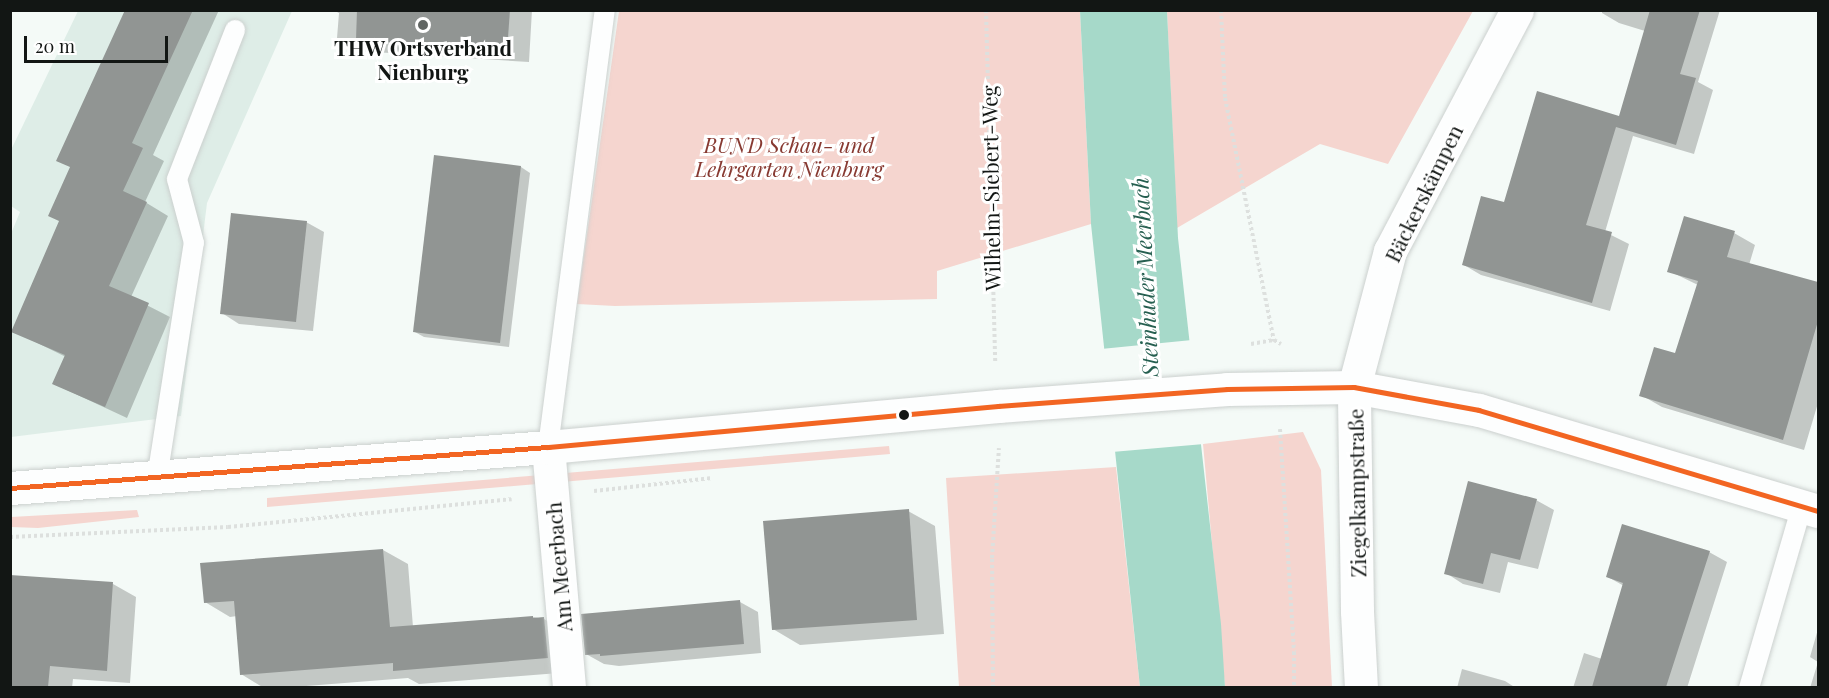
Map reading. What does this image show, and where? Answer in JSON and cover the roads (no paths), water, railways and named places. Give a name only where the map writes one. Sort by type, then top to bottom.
[{"type":"street","name":"Bäckerskämpen","points":[[1354,387],[1390,251],[1517,10]]},
{"type":"street","name":"Ziegelkampstraße","points":[[10,488],[548,447],[998,406],[1227,389],[1354,387],[1357,610],[1361,687]]},
{"type":"street","points":[[1354,387],[1479,410],[1810,508]]},
{"type":"street","name":"Am Meerbach","points":[[548,447],[569,687]]},
{"type":"lane","points":[[548,447],[605,10]]},
{"type":"lane","points":[[157,478],[194,243],[177,179],[235,30]]},
{"type":"lane","points":[[1749,687],[1810,508]]},
{"type":"water","name":"Steinhuder Meerbach","points":[[1080,11],[1167,11],[1178,238],[1221,624],[1225,687],[1140,687],[1091,224]]},
{"type":"place","name":"THW Ortsverband Nienburg","points":[[423,25]]},
{"type":"park label","name":"BUND Schau- und Lehrgarten Nienburg","points":[[789,156]]}]
